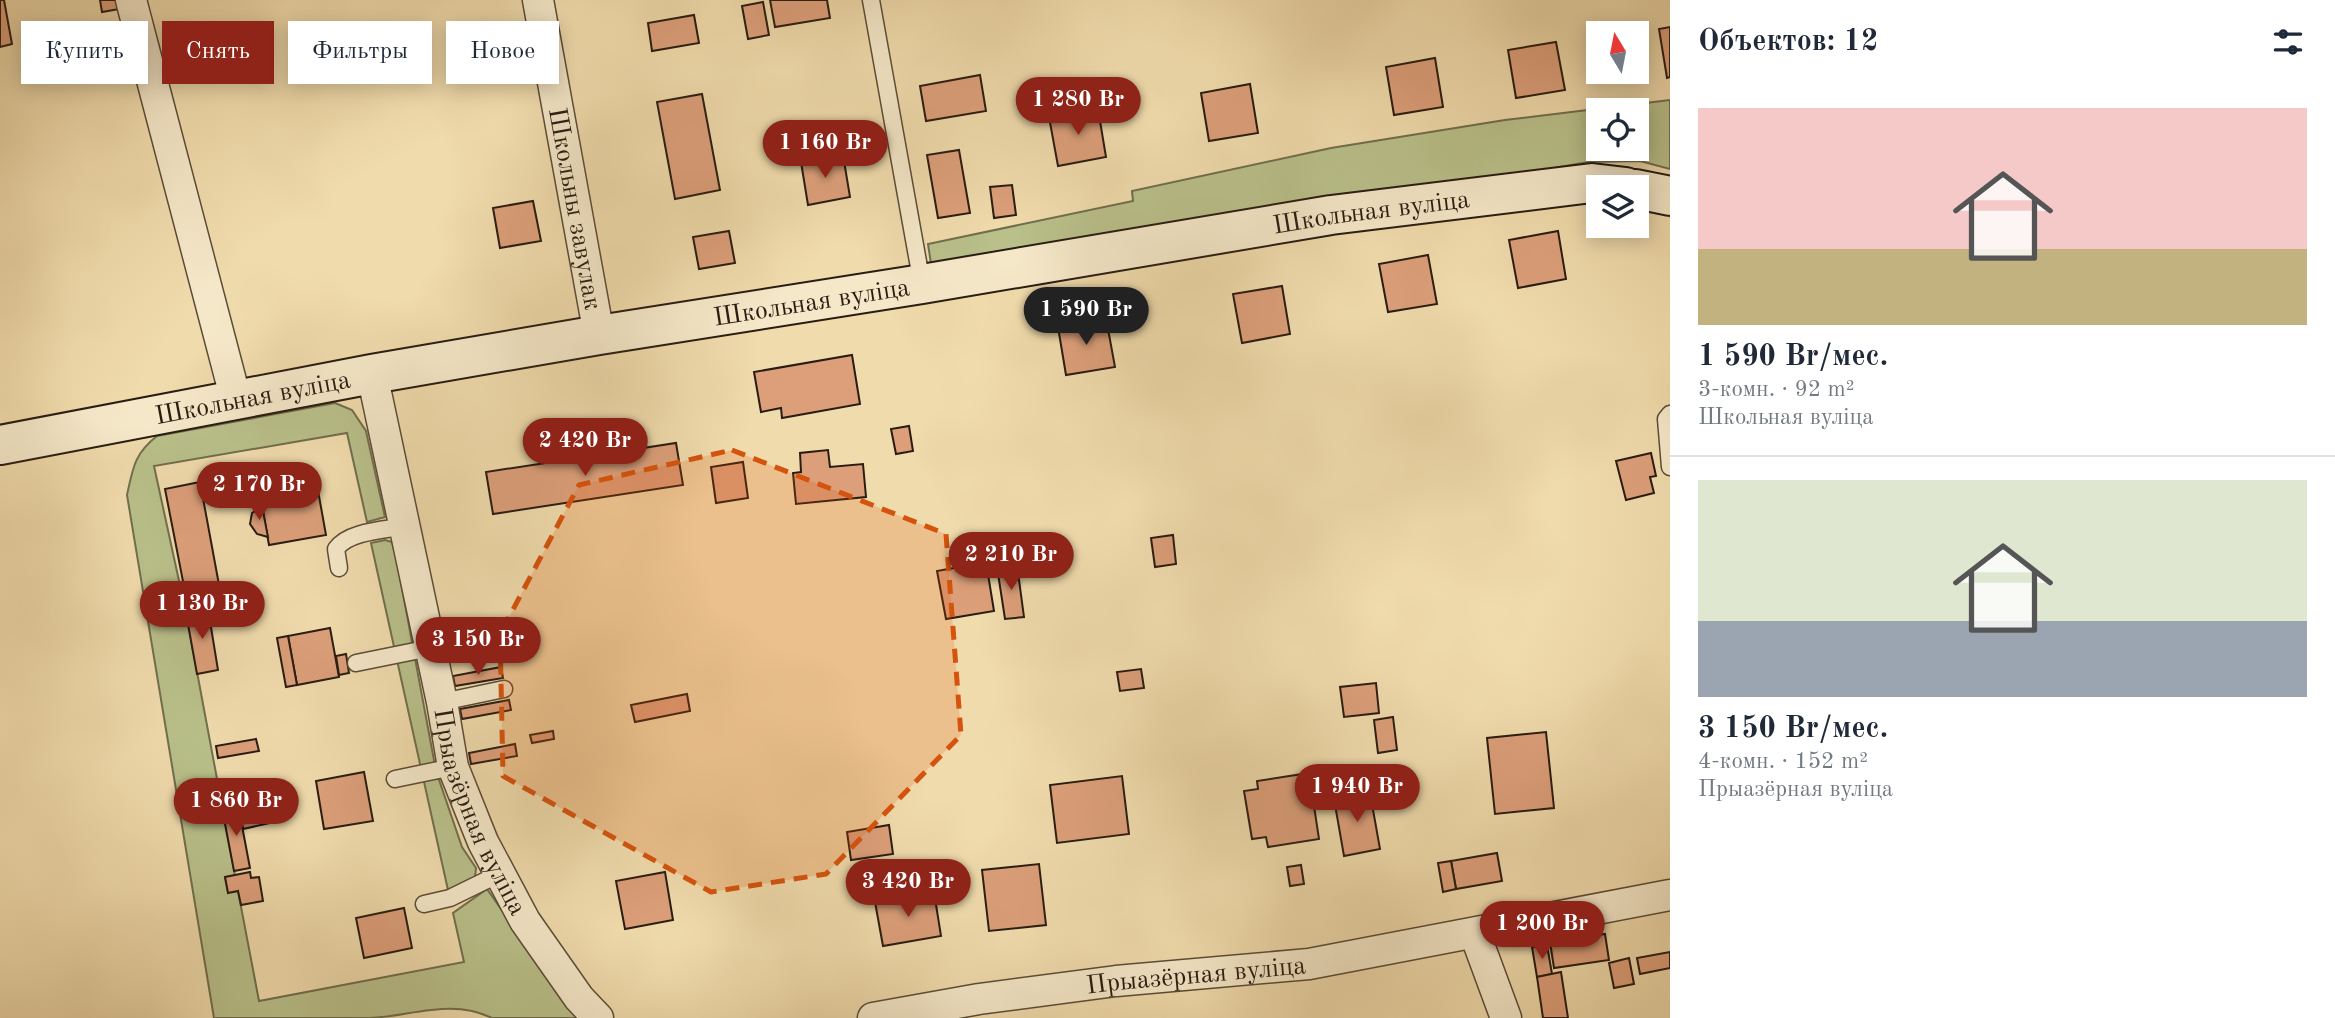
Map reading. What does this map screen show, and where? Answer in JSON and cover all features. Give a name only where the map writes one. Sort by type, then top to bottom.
[{"type":"main road","name":"Школьная вуліца","points":[[0,445],[372,374],[599,335],[1331,215],[1586,184]]},
{"type":"main road","points":[[1649,192],[1670,196]]},
{"type":"street","points":[[131,0],[236,400]]},
{"type":"street","name":"Школьны завулак","points":[[538,0],[599,335]]},
{"type":"street","name":"Прыазёрная вуліца","points":[[372,374],[406,526],[453,767],[483,842],[538,943],[579,998],[598,1018]]},
{"type":"street","name":"Прыазёрная вуліца","points":[[873,1018],[979,999],[1116,981],[1310,964],[1670,895]]},
{"type":"street","points":[[1475,934],[1506,1018]]},
{"type":"lane","points":[[871,0],[922,284]]},
{"type":"lane","points":[[1670,414],[1666,419],[1670,467]]},
{"type":"lane","points":[[339,568],[336,549],[341,541],[406,526]]},
{"type":"lane","points":[[356,663],[430,648]]},
{"type":"lane","points":[[442,702],[504,689]]},
{"type":"lane","points":[[395,779],[453,767]]},
{"type":"lane","points":[[424,904],[450,898],[499,874]]},
{"type":"highlighted area","points":[[732,450],[946,534],[961,735],[826,874],[711,892],[503,776],[500,634],[579,485]]},
{"type":"green space","points":[[1670,100],[1670,169],[1640,161],[1649,161],[1649,103]]},
{"type":"green space","points":[[1586,110],[1586,161],[1640,161],[1588,162],[933,277],[928,244],[1133,201],[1132,191],[1331,148],[1505,120]]},
{"type":"green space","points":[[335,403],[352,410],[366,431],[385,517],[367,522],[347,433],[154,466],[186,613],[235,875],[225,877],[228,892],[238,891],[259,1001],[464,962],[453,913],[487,889],[577,1018],[492,1018],[462,1009],[447,1009],[370,1018],[214,1018],[127,495],[139,455],[157,436]]},
{"type":"green space","points":[[385,540],[392,542],[396,556],[436,771],[462,847],[476,868],[475,877],[448,890],[371,543]]},
{"type":"building","points":[[0,0],[4,0],[12,44],[0,47]]},
{"type":"building","points":[[100,0],[124,0],[125,8],[102,12]]},
{"type":"building","points":[[770,0],[827,0],[830,18],[775,27]]},
{"type":"building","points":[[763,2],[769,35],[748,39],[742,6]]},
{"type":"building","points":[[694,15],[699,43],[652,51],[648,23]]},
{"type":"building","points":[[1670,27],[1670,77],[1667,78],[1659,29]]},
{"type":"building","points":[[1556,42],[1565,90],[1516,98],[1508,50]]},
{"type":"building","points":[[1435,58],[1443,107],[1394,115],[1386,67]]},
{"type":"building","points":[[980,75],[986,111],[926,121],[920,86]]},
{"type":"building","points":[[1250,84],[1258,133],[1209,141],[1201,93]]},
{"type":"building","points":[[702,94],[720,190],[675,199],[657,102]]},
{"type":"building","points":[[1098,109],[1106,157],[1058,166],[1049,117]]},
{"type":"building","points":[[959,150],[970,213],[938,218],[927,155]]},
{"type":"building","points":[[843,155],[850,197],[808,205],[801,162]]},
{"type":"building","points":[[1012,185],[1016,215],[994,218],[990,187]]},
{"type":"building","points":[[533,201],[541,241],[500,248],[493,208]]},
{"type":"building","points":[[729,231],[735,263],[699,269],[693,237]]},
{"type":"building","points":[[1558,231],[1566,279],[1518,288],[1509,240]]},
{"type":"building","points":[[1428,255],[1437,304],[1388,312],[1379,264]]},
{"type":"building","points":[[1282,286],[1290,334],[1242,343],[1233,294]]},
{"type":"building","points":[[1106,318],[1115,367],[1066,375],[1058,327]]},
{"type":"building","points":[[852,355],[860,404],[782,418],[781,408],[761,412],[754,372]]},
{"type":"building","points":[[909,426],[913,451],[896,454],[891,429]]},
{"type":"building","points":[[676,443],[683,485],[493,514],[486,472]]},
{"type":"building","points":[[828,450],[830,467],[863,464],[866,497],[796,504],[793,473],[801,472],[800,453]]},
{"type":"building","points":[[1651,453],[1656,476],[1650,477],[1654,493],[1626,500],[1616,461]]},
{"type":"building","points":[[743,462],[748,498],[716,503],[711,467]]},
{"type":"building","points":[[200,482],[222,601],[188,607],[165,489]]},
{"type":"building","points":[[317,485],[326,535],[269,545],[260,495]]},
{"type":"building","points":[[262,506],[268,537],[257,534],[250,524],[252,513]]},
{"type":"building","points":[[1173,535],[1176,564],[1155,567],[1151,538]]},
{"type":"building","points":[[986,562],[994,611],[946,619],[937,571]]},
{"type":"building","points":[[1017,565],[1024,617],[1005,619],[997,567]]},
{"type":"building","points":[[208,609],[218,670],[197,674],[186,613]]},
{"type":"building","points":[[493,624],[494,633],[446,642],[444,633]]},
{"type":"building","points":[[330,628],[339,677],[297,685],[288,636]]},
{"type":"building","points":[[288,636],[297,685],[286,687],[277,638]]},
{"type":"building","points":[[346,654],[349,673],[339,675],[336,656]]},
{"type":"building","points":[[501,667],[503,678],[455,686],[453,676]]},
{"type":"building","points":[[1141,669],[1144,688],[1120,691],[1117,672]]},
{"type":"building","points":[[1376,683],[1379,713],[1344,717],[1340,687]]},
{"type":"building","points":[[687,694],[690,711],[635,722],[631,705]]},
{"type":"building","points":[[509,700],[511,710],[462,719],[460,709]]},
{"type":"building","points":[[1393,717],[1397,750],[1378,753],[1374,720]]},
{"type":"building","points":[[553,731],[554,739],[532,743],[530,735]]},
{"type":"building","points":[[1546,732],[1554,808],[1495,814],[1487,738]]},
{"type":"building","points":[[256,739],[259,751],[218,758],[216,746]]},
{"type":"building","points":[[515,744],[517,756],[471,764],[469,753]]},
{"type":"building","points":[[364,772],[373,821],[324,829],[316,781]]},
{"type":"building","points":[[1309,773],[1319,839],[1268,847],[1266,837],[1252,839],[1244,791],[1258,789],[1257,781]]},
{"type":"building","points":[[1122,776],[1129,834],[1057,843],[1050,785]]},
{"type":"building","points":[[1370,793],[1380,849],[1344,856],[1334,799]]},
{"type":"building","points":[[265,796],[270,823],[243,829],[238,801]]},
{"type":"building","points":[[238,805],[250,868],[234,871],[222,808]]},
{"type":"building","points":[[889,825],[893,854],[851,860],[847,832]]},
{"type":"building","points":[[1497,853],[1502,881],[1456,889],[1451,861]]},
{"type":"building","points":[[1451,861],[1456,889],[1443,892],[1438,863]]},
{"type":"building","points":[[1039,864],[1046,925],[989,931],[982,870]]},
{"type":"building","points":[[1301,865],[1304,884],[1290,886],[1287,867]]},
{"type":"building","points":[[250,872],[251,878],[259,877],[263,901],[241,905],[238,891],[228,893],[225,877]]},
{"type":"building","points":[[665,872],[673,920],[625,929],[616,881]]},
{"type":"building","points":[[934,892],[941,936],[883,946],[875,902]]},
{"type":"building","points":[[404,908],[412,948],[364,958],[356,918]]},
{"type":"building","points":[[1605,934],[1609,960],[1554,968],[1550,942]]},
{"type":"building","points":[[1547,945],[1552,974],[1537,977],[1532,947]]},
{"type":"building","points":[[1670,952],[1670,968],[1640,974],[1637,958]]},
{"type":"building","points":[[1629,958],[1634,984],[1614,988],[1609,963]]},
{"type":"building","points":[[1561,972],[1568,1018],[1543,1018],[1537,977]]}]
